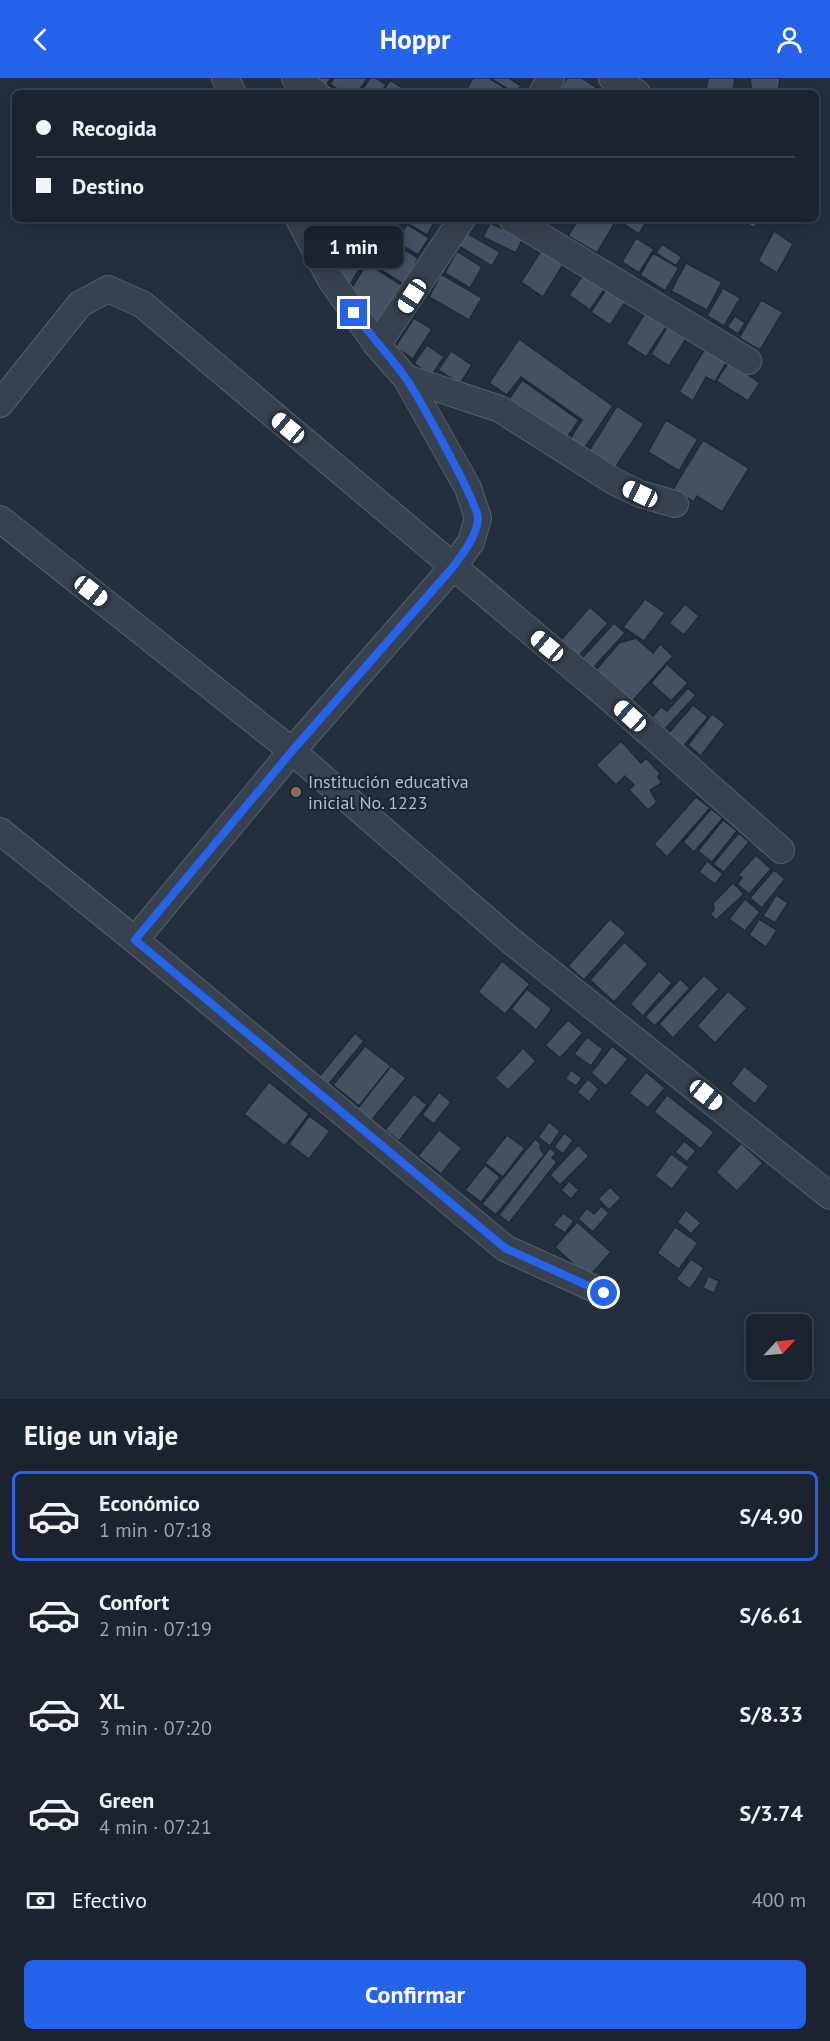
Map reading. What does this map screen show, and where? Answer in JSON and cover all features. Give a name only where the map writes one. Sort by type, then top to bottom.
[{"type":"street","points":[[295,78],[312,90]]},
{"type":"street","points":[[612,78],[632,90]]},
{"type":"street","points":[[135,940],[292,751],[453,567],[471,542],[478,518],[468,488],[406,378],[377,345],[331,280],[301,222]]},
{"type":"street","points":[[377,345],[460,222]]},
{"type":"street","points":[[517,222],[748,361]]},
{"type":"street","points":[[0,404],[80,304],[108,289],[142,304],[613,701],[781,850]]},
{"type":"street","points":[[406,378],[500,409],[615,482],[640,494],[675,504]]},
{"type":"street","points":[[0,519],[292,751],[511,940],[830,1196]]},
{"type":"street","points":[[0,831],[135,940],[505,1248],[604,1293]]},
{"type":"building","points":[[312,78],[331,78],[327,84],[336,90],[330,90]]},
{"type":"building","points":[[334,78],[368,78],[359,90],[339,90],[330,84]]},
{"type":"building","points":[[370,78],[376,78],[386,85],[383,90],[362,90]]},
{"type":"building","points":[[473,78],[489,78],[508,90],[466,90]]},
{"type":"building","points":[[490,78],[509,78],[521,86],[517,90],[509,90]]},
{"type":"building","points":[[567,78],[582,78],[600,90],[559,90]]},
{"type":"building","points":[[708,78],[735,78],[733,90],[706,89]]},
{"type":"building","points":[[750,78],[780,78],[778,90],[752,90]]},
{"type":"building","points":[[390,80],[406,90],[384,90]]},
{"type":"building","points":[[314,222],[354,222],[343,240],[351,246],[347,253],[363,263],[348,288]]},
{"type":"building","points":[[361,222],[418,258],[405,285],[352,252],[357,244],[348,238]]},
{"type":"building","points":[[405,222],[434,222],[427,235]]},
{"type":"building","points":[[576,222],[615,222],[597,253],[568,236]]},
{"type":"building","points":[[620,222],[646,222],[639,234]]},
{"type":"building","points":[[744,222],[758,222],[754,228]]},
{"type":"building","points":[[490,223],[523,238],[516,253],[483,237]]},
{"type":"building","points":[[407,224],[429,238],[418,255],[396,242]]},
{"type":"building","points":[[774,231],[793,244],[777,273],[758,261]]},
{"type":"building","points":[[465,232],[500,252],[492,266],[457,245]]},
{"type":"building","points":[[636,238],[654,249],[639,273],[622,262]]},
{"type":"building","points":[[662,244],[682,257],[676,266],[656,253]]},
{"type":"building","points":[[457,251],[482,267],[470,288],[445,273]]},
{"type":"building","points":[[541,251],[563,265],[543,297],[521,282]]},
{"type":"building","points":[[653,253],[679,268],[665,291],[640,275]]},
{"type":"building","points":[[367,263],[403,286],[379,325],[351,289]]},
{"type":"building","points":[[686,263],[722,282],[707,310],[671,291]]},
{"type":"building","points":[[585,272],[606,287],[590,310],[569,295]]},
{"type":"building","points":[[441,274],[482,298],[469,320],[429,297]]},
{"type":"building","points":[[607,288],[626,301],[610,325],[591,312]]},
{"type":"building","points":[[723,288],[740,298],[724,326],[707,316]]},
{"type":"building","points":[[761,300],[783,312],[760,350],[739,338]]},
{"type":"building","points":[[645,313],[666,327],[646,357],[626,344]]},
{"type":"building","points":[[735,316],[745,323],[738,334],[727,327]]},
{"type":"building","points":[[414,318],[432,329],[413,359],[395,347]]},
{"type":"building","points":[[667,327],[686,339],[669,366],[651,354]]},
{"type":"building","points":[[519,339],[613,406],[584,449],[570,439],[582,420],[521,377],[507,395],[489,383]]},
{"type":"building","points":[[427,345],[444,357],[431,376],[414,363]]},
{"type":"building","points":[[704,350],[727,361],[715,382],[706,377],[693,401],[679,392]]},
{"type":"building","points":[[451,351],[472,365],[460,384],[438,370]]},
{"type":"building","points":[[729,362],[760,383],[748,401],[716,381]]},
{"type":"building","points":[[522,380],[579,420],[566,439],[509,399]]},
{"type":"building","points":[[617,406],[644,424],[615,468],[589,451]]},
{"type":"building","points":[[666,420],[698,439],[679,471],[648,452]]},
{"type":"building","points":[[703,440],[749,468],[722,512],[697,496],[694,502],[673,489]]},
{"type":"building","points":[[645,599],[665,613],[644,641],[623,627]]},
{"type":"building","points":[[685,604],[699,616],[684,635],[669,623]]},
{"type":"building","points":[[590,607],[608,623],[578,657],[560,641]]},
{"type":"building","points":[[614,623],[625,633],[593,668],[582,658]]},
{"type":"building","points":[[636,638],[653,653],[660,644],[673,656],[626,708],[590,677],[619,643]]},
{"type":"building","points":[[667,664],[688,683],[671,701],[651,683]]},
{"type":"building","points":[[688,688],[696,695],[665,729],[652,717],[661,707],[667,711]]},
{"type":"building","points":[[693,705],[708,717],[682,748],[667,735]]},
{"type":"building","points":[[712,714],[725,724],[701,756],[688,745]]},
{"type":"building","points":[[621,741],[641,763],[646,758],[660,773],[658,777],[662,783],[650,790],[657,802],[648,810],[629,790],[634,785],[625,776],[616,785],[596,765]]},
{"type":"building","points":[[696,797],[710,808],[667,857],[654,844]]},
{"type":"building","points":[[711,809],[723,818],[694,852],[683,842]]},
{"type":"building","points":[[723,820],[737,831],[712,862],[698,851]]},
{"type":"building","points":[[739,833],[749,842],[724,872],[713,864]]},
{"type":"building","points":[[756,855],[771,869],[749,894],[737,884],[742,878],[738,875]]},
{"type":"building","points":[[707,861],[723,874],[715,884],[699,872]]},
{"type":"building","points":[[774,870],[785,879],[762,908],[750,898]]},
{"type":"building","points":[[733,883],[744,894],[716,920],[710,914],[714,910],[713,903]]},
{"type":"building","points":[[776,895],[788,903],[775,923],[763,916]]},
{"type":"building","points":[[745,899],[760,912],[745,931],[729,919]]},
{"type":"building","points":[[610,919],[626,933],[584,980],[568,966]]},
{"type":"building","points":[[759,919],[777,930],[766,947],[749,935]]},
{"type":"building","points":[[624,942],[648,964],[614,1002],[590,980]]},
{"type":"building","points":[[502,961],[530,984],[505,1014],[478,992]]},
{"type":"building","points":[[659,971],[672,983],[643,1016],[630,1004]]},
{"type":"building","points":[[704,975],[719,989],[673,1038],[659,1024]]},
{"type":"building","points":[[680,979],[690,988],[655,1026],[645,1017]]},
{"type":"building","points":[[527,989],[552,1009],[536,1030],[511,1009]]},
{"type":"building","points":[[728,991],[747,1008],[715,1043],[697,1026]]},
{"type":"building","points":[[568,1020],[583,1033],[560,1058],[545,1045]]},
{"type":"building","points":[[355,1033],[364,1041],[327,1086],[318,1078]]},
{"type":"building","points":[[587,1037],[603,1049],[591,1066],[574,1054]]},
{"type":"building","points":[[365,1046],[391,1066],[359,1106],[333,1085]]},
{"type":"building","points":[[612,1046],[628,1059],[606,1086],[591,1073]]},
{"type":"building","points":[[523,1048],[536,1061],[508,1090],[495,1078]]},
{"type":"building","points":[[391,1066],[406,1078],[371,1121],[357,1109]]},
{"type":"building","points":[[744,1066],[769,1086],[755,1104],[731,1084]]},
{"type":"building","points":[[571,1070],[582,1078],[576,1086],[565,1079]]},
{"type":"building","points":[[646,1072],[665,1088],[648,1108],[629,1093]]},
{"type":"building","points":[[588,1079],[599,1089],[589,1102],[577,1092]]},
{"type":"building","points":[[269,1082],[309,1114],[285,1146],[244,1114]]},
{"type":"building","points":[[439,1092],[451,1102],[434,1124],[422,1115]]},
{"type":"building","points":[[414,1094],[427,1105],[399,1141],[385,1130]]},
{"type":"building","points":[[667,1095],[714,1132],[701,1149],[654,1112]]},
{"type":"building","points":[[309,1116],[330,1131],[309,1159],[289,1144]]},
{"type":"building","points":[[549,1122],[560,1131],[550,1146],[538,1137]]},
{"type":"building","points":[[439,1130],[462,1148],[441,1174],[418,1156]]},
{"type":"building","points":[[564,1133],[573,1140],[563,1154],[554,1147]]},
{"type":"building","points":[[507,1135],[525,1148],[503,1177],[485,1163]]},
{"type":"building","points":[[535,1139],[541,1144],[540,1148],[544,1155],[496,1215],[482,1204]]},
{"type":"building","points":[[684,1141],[696,1151],[687,1162],[675,1152]]},
{"type":"building","points":[[741,1143],[763,1163],[737,1191],[716,1172]]},
{"type":"building","points":[[578,1145],[589,1156],[560,1185],[550,1175]]},
{"type":"building","points":[[550,1148],[556,1153],[552,1158],[557,1162],[509,1223],[499,1215]]},
{"type":"building","points":[[671,1154],[689,1167],[672,1189],[655,1176]]},
{"type":"building","points":[[485,1165],[500,1177],[481,1202],[465,1190]]},
{"type":"building","points":[[569,1181],[579,1190],[571,1199],[561,1190]]},
{"type":"building","points":[[610,1187],[621,1198],[609,1210],[598,1199]]},
{"type":"building","points":[[601,1206],[609,1213],[593,1232],[578,1219],[587,1208],[594,1214]]},
{"type":"building","points":[[686,1210],[701,1223],[691,1234],[677,1222]]},
{"type":"building","points":[[563,1213],[574,1221],[565,1233],[553,1225]]},
{"type":"building","points":[[577,1222],[611,1252],[588,1278],[555,1247]]},
{"type":"building","points":[[675,1227],[698,1243],[679,1269],[657,1253]]},
{"type":"building","points":[[691,1259],[704,1268],[690,1289],[676,1279]]},
{"type":"building","points":[[708,1276],[719,1281],[714,1293],[703,1288]]},
{"type":"place","name":"Institución educativa inicial No. 1223","points":[[296,792]]},
{"type":"route","points":[[354,313],[377,345],[406,378],[468,488],[478,518],[471,542],[453,567],[292,751],[135,940],[505,1248],[604,1293]]}]
